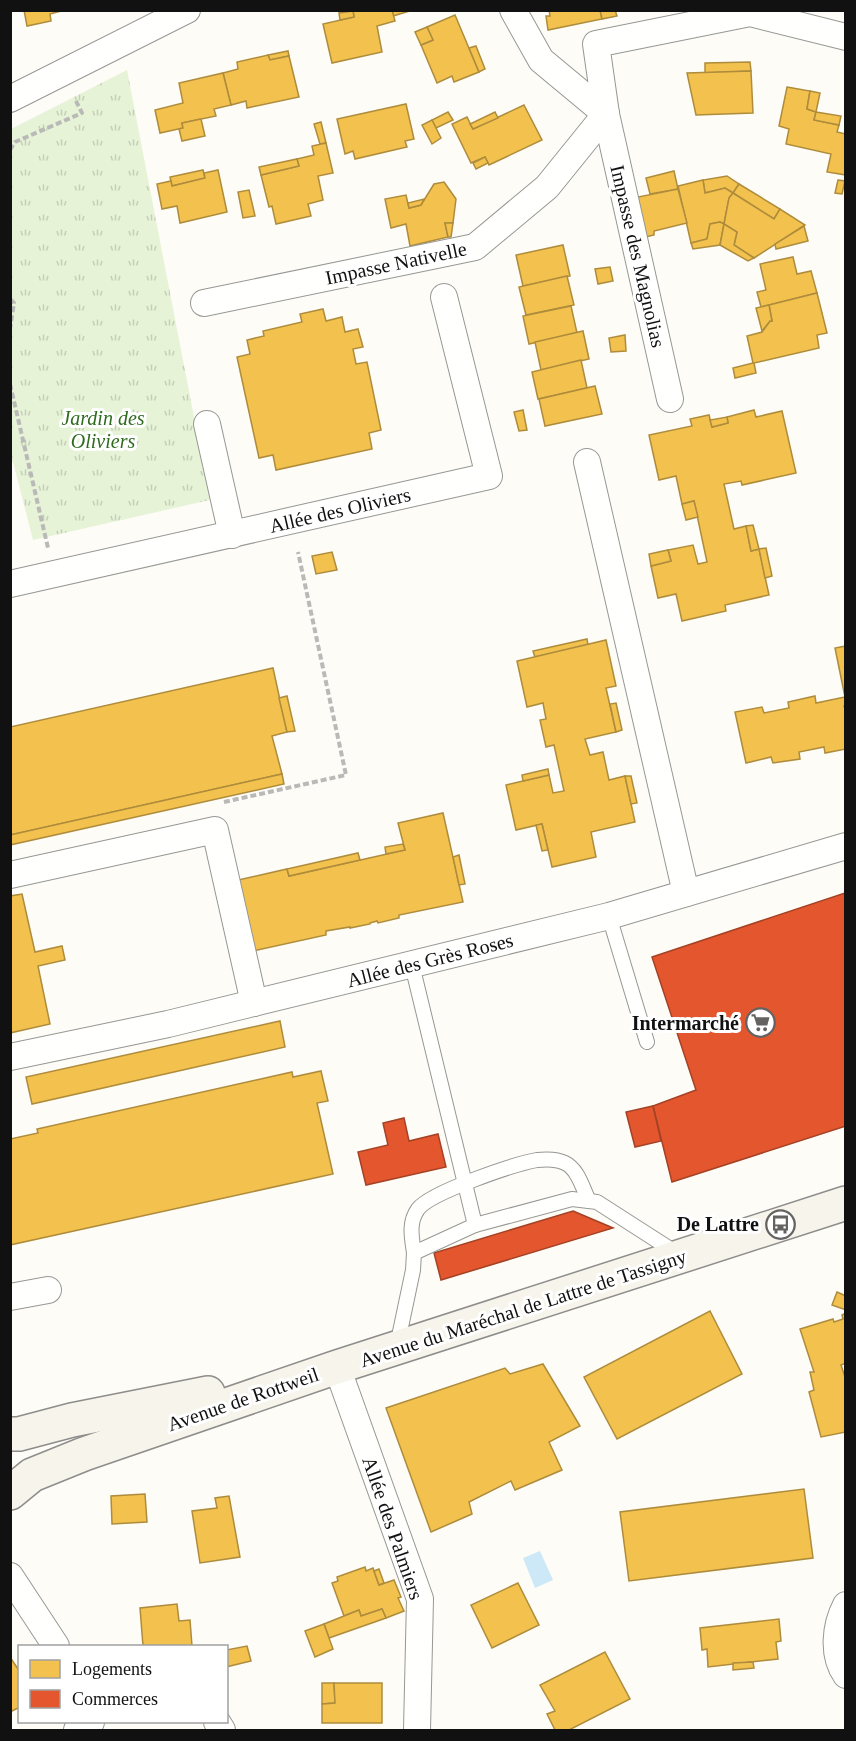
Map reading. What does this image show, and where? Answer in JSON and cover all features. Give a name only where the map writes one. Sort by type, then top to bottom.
[{"type":"main road","name":"Avenue du Maréchal de Lattre de Tassigny","points":[[337,1367],[846,1203]]},
{"type":"main road","name":"Avenue de Rottweil","points":[[10,1434],[19,1434],[72,1420],[337,1367]]},
{"type":"main road","name":"Avenue de Rottweil","points":[[10,1493],[32,1475],[84,1454],[337,1367]]},
{"type":"street","points":[[10,99],[187,10]]},
{"type":"street","points":[[513,10],[540,60],[606,114]]},
{"type":"street","name":"Impasse des Magnolias","points":[[670,399],[606,114],[596,44],[750,13],[846,37]]},
{"type":"street","name":"Impasse Nativelle","points":[[204,303],[475,247],[547,187],[606,114]]},
{"type":"street","name":"Allée des Oliviers","points":[[10,584],[489,476],[444,297]]},
{"type":"street","points":[[207,424],[232,535]]},
{"type":"street","points":[[587,462],[686,892]]},
{"type":"street","points":[[10,875],[215,830],[254,1003]]},
{"type":"street","name":"Allée des Grès Roses","points":[[10,1057],[168,1024],[609,915],[846,846]]},
{"type":"street","points":[[10,1297],[48,1290]]},
{"type":"street","name":"Allée des Palmiers","points":[[337,1367],[420,1599],[417,1731]]},
{"type":"street","points":[[10,1576],[55,1645]]},
{"type":"street","points":[[846,1605],[839,1623],[836,1647],[839,1662],[846,1675]]},
{"type":"street","points":[[77,1731],[90,1723]]},
{"type":"lane","points":[[609,915],[647,1042]]},
{"type":"lane","points":[[412,964],[475,1225]]},
{"type":"lane","points":[[396,1348],[412,1270],[414,1253],[412,1222],[420,1206],[465,1183],[520,1164],[540,1160],[566,1163],[573,1169],[589,1201]]},
{"type":"lane","points":[[414,1253],[475,1225],[572,1199],[597,1202],[682,1256]]},
{"type":"path","points":[[10,150],[15,142],[82,112],[71,90]]},
{"type":"path","points":[[10,299],[14,303],[10,329]]},
{"type":"path","points":[[10,384],[54,575]]},
{"type":"path","points":[[215,830],[210,806],[346,775],[298,552]]},
{"type":"green space","name":"Jardin des Oliviers","points":[[127,70],[210,500],[33,540],[13,462],[11,462],[11,129]]},
{"type":"water","points":[[540,1551],[553,1580],[535,1588],[523,1558]]},
{"type":"building: Logements","points":[[24,10],[65,10],[50,14],[51,21],[27,26]]},
{"type":"building: Logements","points":[[353,10],[392,10],[395,21],[377,26],[382,52],[332,63],[323,24],[354,17]]},
{"type":"building: Logements","points":[[392,10],[413,10],[393,16]]},
{"type":"building: Logements","points":[[549,10],[600,10],[602,19],[548,30],[546,16],[550,16]]},
{"type":"building: Logements","points":[[600,10],[615,10],[617,16],[602,19]]},
{"type":"building: Logements","points":[[353,11],[354,17],[340,20],[339,13]]},
{"type":"building: Logements","points":[[455,15],[479,72],[454,82],[452,76],[437,83],[421,45],[433,40],[427,27]]},
{"type":"building: Logements","points":[[427,27],[433,40],[421,45],[415,32]]},
{"type":"building: Logements","points":[[476,46],[485,69],[479,72],[469,48]]},
{"type":"building: Logements","points":[[288,51],[289,56],[270,60],[268,55]]},
{"type":"building: Logements","points":[[268,55],[270,60],[289,56],[299,97],[247,108],[246,101],[231,105],[223,73],[238,69],[237,62]]},
{"type":"building: Logements","points":[[750,62],[751,71],[705,73],[705,63]]},
{"type":"building: Logements","points":[[751,71],[753,113],[696,115],[687,73]]},
{"type":"building: Logements","points":[[223,73],[231,105],[214,109],[216,116],[182,123],[183,128],[160,133],[155,110],[183,103],[179,83]]},
{"type":"building: Logements","points":[[787,87],[810,91],[807,109],[816,112],[814,120],[839,125],[837,132],[846,134],[846,175],[827,172],[831,154],[786,144],[789,129],[779,126]]},
{"type":"building: Logements","points":[[810,91],[820,93],[816,112],[807,109]]},
{"type":"building: Logements","points":[[406,104],[414,139],[405,141],[407,147],[355,159],[353,151],[345,154],[337,119]]},
{"type":"building: Logements","points":[[524,105],[542,140],[489,165],[485,157],[471,163],[452,124],[467,117],[473,129]]},
{"type":"building: Logements","points":[[448,112],[453,120],[436,128],[432,120]]},
{"type":"building: Logements","points":[[495,112],[498,118],[473,129],[470,124]]},
{"type":"building: Logements","points":[[816,112],[841,116],[839,125],[814,120]]},
{"type":"building: Logements","points":[[201,119],[205,136],[182,141],[179,129],[183,128],[182,123]]},
{"type":"building: Logements","points":[[432,120],[441,138],[432,144],[422,125]]},
{"type":"building: Logements","points":[[321,122],[326,143],[320,144],[314,124]]},
{"type":"building: Logements","points":[[326,143],[333,173],[318,176],[323,200],[308,204],[311,216],[276,224],[261,175],[299,166],[297,159],[314,155],[312,146]]},
{"type":"building: Logements","points":[[485,157],[488,163],[476,169],[473,163]]},
{"type":"building: Logements","points":[[297,159],[299,166],[261,175],[259,167]]},
{"type":"building: Logements","points":[[203,170],[205,178],[172,186],[170,177]]},
{"type":"building: Logements","points":[[218,170],[227,212],[180,223],[177,206],[162,209],[157,184],[171,181],[172,186],[205,178],[204,173]]},
{"type":"building: Logements","points":[[674,171],[678,189],[650,194],[646,178]]},
{"type":"building: Logements","points":[[727,176],[739,184],[733,193],[725,188],[705,193],[703,180]]},
{"type":"building: Logements","points":[[703,180],[705,193],[725,188],[733,193],[729,198],[724,224],[720,222],[710,224],[707,239],[691,243],[678,186]]},
{"type":"building: Logements","points":[[838,180],[845,181],[842,194],[835,193]]},
{"type":"building: Logements","points":[[444,182],[456,199],[453,223],[445,223],[448,237],[410,246],[406,224],[391,228],[385,199],[406,195],[409,208],[421,205],[434,184]]},
{"type":"building: Logements","points":[[739,184],[780,209],[774,219],[733,193]]},
{"type":"building: Logements","points":[[678,189],[687,223],[654,231],[654,235],[637,239],[628,199]]},
{"type":"building: Logements","points":[[249,190],[255,216],[243,218],[238,192]]},
{"type":"building: Logements","points":[[733,193],[774,219],[780,209],[805,225],[754,258],[734,245],[737,232],[724,224],[729,198]]},
{"type":"building: Logements","points":[[424,199],[421,205],[409,208],[408,203]]},
{"type":"building: Logements","points":[[720,222],[724,224],[720,245],[693,249],[691,243],[707,239],[710,224]]},
{"type":"building: Logements","points":[[445,223],[453,223],[451,237],[448,237]]},
{"type":"building: Logements","points":[[724,224],[737,232],[734,245],[754,258],[748,261],[720,245]]},
{"type":"building: Logements","points":[[804,226],[808,241],[776,249],[775,244]]},
{"type":"building: Logements","points":[[563,245],[570,276],[523,286],[516,255]]},
{"type":"building: Logements","points":[[793,257],[797,274],[811,271],[817,293],[761,307],[757,292],[766,290],[760,264]]},
{"type":"building: Logements","points":[[610,267],[613,281],[598,284],[595,269]]},
{"type":"building: Logements","points":[[567,276],[574,305],[526,315],[519,287]]},
{"type":"building: Logements","points":[[817,293],[827,333],[817,335],[819,348],[754,363],[756,373],[735,378],[733,368],[753,363],[747,336],[762,332],[772,321],[769,305]]},
{"type":"building: Logements","points":[[769,305],[772,321],[762,331],[756,308]]},
{"type":"building: Logements","points":[[571,306],[577,333],[529,344],[523,316]]},
{"type":"building: Logements","points":[[323,309],[326,321],[342,317],[345,332],[358,329],[363,347],[353,349],[356,364],[367,362],[381,430],[369,433],[372,449],[276,470],[273,455],[259,458],[237,357],[250,354],[247,340],[264,336],[263,331],[302,322],[300,314]]},
{"type":"building: Logements","points":[[583,331],[589,359],[541,370],[535,342]]},
{"type":"building: Logements","points":[[625,335],[626,351],[611,352],[609,338]]},
{"type":"building: Logements","points":[[581,360],[587,388],[538,399],[532,372]]},
{"type":"building: Logements","points":[[595,386],[602,414],[545,426],[539,399]]},
{"type":"building: Logements","points":[[523,410],[527,430],[519,431],[514,412]]},
{"type":"building: Logements","points":[[754,410],[756,417],[782,411],[796,473],[742,485],[741,481],[724,484],[734,529],[746,526],[751,551],[759,549],[769,595],[725,605],[726,611],[682,621],[676,594],[658,598],[651,566],[671,561],[668,550],[693,545],[698,564],[707,562],[694,501],[682,504],[676,476],[659,480],[649,435],[692,426],[690,419],[709,415],[712,427],[728,423],[727,417]]},
{"type":"building: Logements","points":[[727,417],[728,423],[712,427],[710,420]]},
{"type":"building: Logements","points":[[694,501],[698,517],[686,520],[682,504]]},
{"type":"building: Logements","points":[[753,525],[759,549],[751,551],[746,526]]},
{"type":"building: Logements","points":[[766,548],[772,576],[765,578],[759,549]]},
{"type":"building: Logements","points":[[668,550],[671,561],[651,566],[649,554]]},
{"type":"building: Logements","points":[[332,552],[337,570],[316,574],[312,556]]},
{"type":"building: Logements","points":[[587,639],[588,645],[535,657],[533,651]]},
{"type":"building: Logements","points":[[606,640],[616,686],[606,688],[616,732],[585,739],[590,755],[603,752],[609,780],[625,776],[635,822],[591,832],[596,857],[552,867],[542,824],[516,830],[506,785],[549,775],[553,793],[564,791],[554,745],[546,747],[540,720],[546,719],[543,703],[527,707],[517,661]]},
{"type":"building: Logements","points":[[846,646],[846,705],[844,706],[846,749],[825,753],[824,747],[799,752],[800,759],[773,763],[771,757],[746,763],[735,712],[762,707],[764,713],[789,708],[788,702],[815,696],[816,703],[845,697],[835,648]]},
{"type":"building: Logements","points":[[273,668],[287,732],[272,736],[282,774],[10,835],[10,727]]},
{"type":"building: Logements","points":[[287,696],[295,731],[287,732],[279,698]]},
{"type":"building: Logements","points":[[616,703],[622,730],[616,732],[610,704]]},
{"type":"building: Logements","points":[[548,769],[549,775],[523,781],[522,775]]},
{"type":"building: Logements","points":[[282,774],[284,784],[10,845],[10,835]]},
{"type":"building: Logements","points":[[625,776],[631,776],[637,803],[631,804]]},
{"type":"building: Logements","points":[[443,813],[463,902],[399,915],[399,918],[378,923],[377,921],[326,931],[326,935],[253,951],[238,880],[287,869],[289,876],[405,850],[398,823]]},
{"type":"building: Logements","points":[[542,824],[548,850],[542,851],[536,825]]},
{"type":"building: Logements","points":[[403,844],[405,850],[386,854],[385,847]]},
{"type":"building: Logements","points":[[358,853],[360,860],[289,876],[287,869]]},
{"type":"building: Logements","points":[[459,855],[465,884],[459,885],[453,857]]},
{"type":"building: Logements","points":[[22,894],[35,952],[62,946],[65,960],[38,966],[50,1024],[10,1033],[10,896]]},
{"type":"building: Logements","points":[[280,1021],[285,1047],[32,1104],[26,1077]]},
{"type":"building: Logements","points":[[321,1071],[328,1101],[317,1103],[333,1174],[10,1245],[10,1139],[38,1133],[37,1129],[292,1072],[293,1077]]},
{"type":"building: Logements","points":[[837,1292],[846,1296],[846,1310],[832,1305]]},
{"type":"building: Logements","points":[[710,1311],[742,1374],[617,1439],[584,1377]]},
{"type":"building: Logements","points":[[846,1313],[846,1363],[841,1365],[846,1380],[846,1432],[821,1437],[809,1392],[814,1390],[810,1372],[814,1372],[800,1329],[833,1319],[834,1322],[843,1319],[842,1315]]},
{"type":"building: Logements","points":[[543,1364],[580,1426],[549,1442],[562,1470],[515,1490],[511,1481],[469,1502],[472,1514],[431,1532],[386,1408],[505,1368],[510,1374]]},
{"type":"building: Logements","points":[[804,1489],[813,1558],[629,1581],[620,1512]]},
{"type":"building: Logements","points":[[145,1494],[147,1522],[112,1524],[111,1496]]},
{"type":"building: Logements","points":[[229,1496],[240,1557],[200,1563],[192,1511],[217,1508],[215,1498]]},
{"type":"building: Logements","points":[[365,1567],[366,1571],[373,1568],[379,1585],[394,1580],[404,1611],[386,1618],[382,1609],[361,1616],[359,1610],[344,1616],[332,1583],[338,1581],[337,1577]]},
{"type":"building: Logements","points":[[379,1569],[384,1583],[379,1585],[374,1571]]},
{"type":"building: Logements","points":[[518,1583],[539,1625],[492,1648],[471,1605]]},
{"type":"building: Logements","points":[[177,1604],[179,1621],[190,1620],[192,1645],[143,1645],[140,1608]]},
{"type":"building: Logements","points":[[382,1609],[386,1618],[329,1638],[324,1624],[359,1610],[361,1616]]},
{"type":"building: Logements","points":[[779,1619],[781,1641],[776,1642],[778,1659],[708,1667],[707,1649],[702,1650],[700,1628]]},
{"type":"building: Logements","points":[[324,1624],[333,1649],[315,1657],[305,1631]]},
{"type":"building: Logements","points":[[247,1646],[251,1661],[228,1667],[228,1650]]},
{"type":"building: Logements","points":[[605,1652],[630,1699],[569,1730],[555,1730],[547,1714],[555,1711],[540,1685]]},
{"type":"building: Logements","points":[[10,1657],[18,1669],[18,1708],[10,1712]]},
{"type":"building: Logements","points":[[753,1662],[754,1668],[733,1670],[733,1663]]},
{"type":"building: Logements","points":[[322,1683],[334,1683],[335,1703],[322,1704]]},
{"type":"building: Logements","points":[[334,1683],[382,1683],[382,1723],[322,1723],[322,1704],[335,1703]]},
{"type":"building: Commerces","name":"Intermarché","points":[[845,893],[846,1126],[672,1182],[653,1106],[696,1090],[652,957]]},
{"type":"building: Commerces","points":[[653,1106],[661,1141],[635,1147],[626,1112]]},
{"type":"building: Commerces","points":[[404,1118],[409,1141],[438,1134],[446,1167],[366,1185],[358,1152],[388,1145],[383,1123]]},
{"type":"building: Commerces","points":[[573,1211],[613,1228],[441,1280],[434,1253]]},
{"type":"place","name":"Intermarché","points":[[760,1023]]},
{"type":"place","name":"De Lattre","points":[[780,1224]]}]
